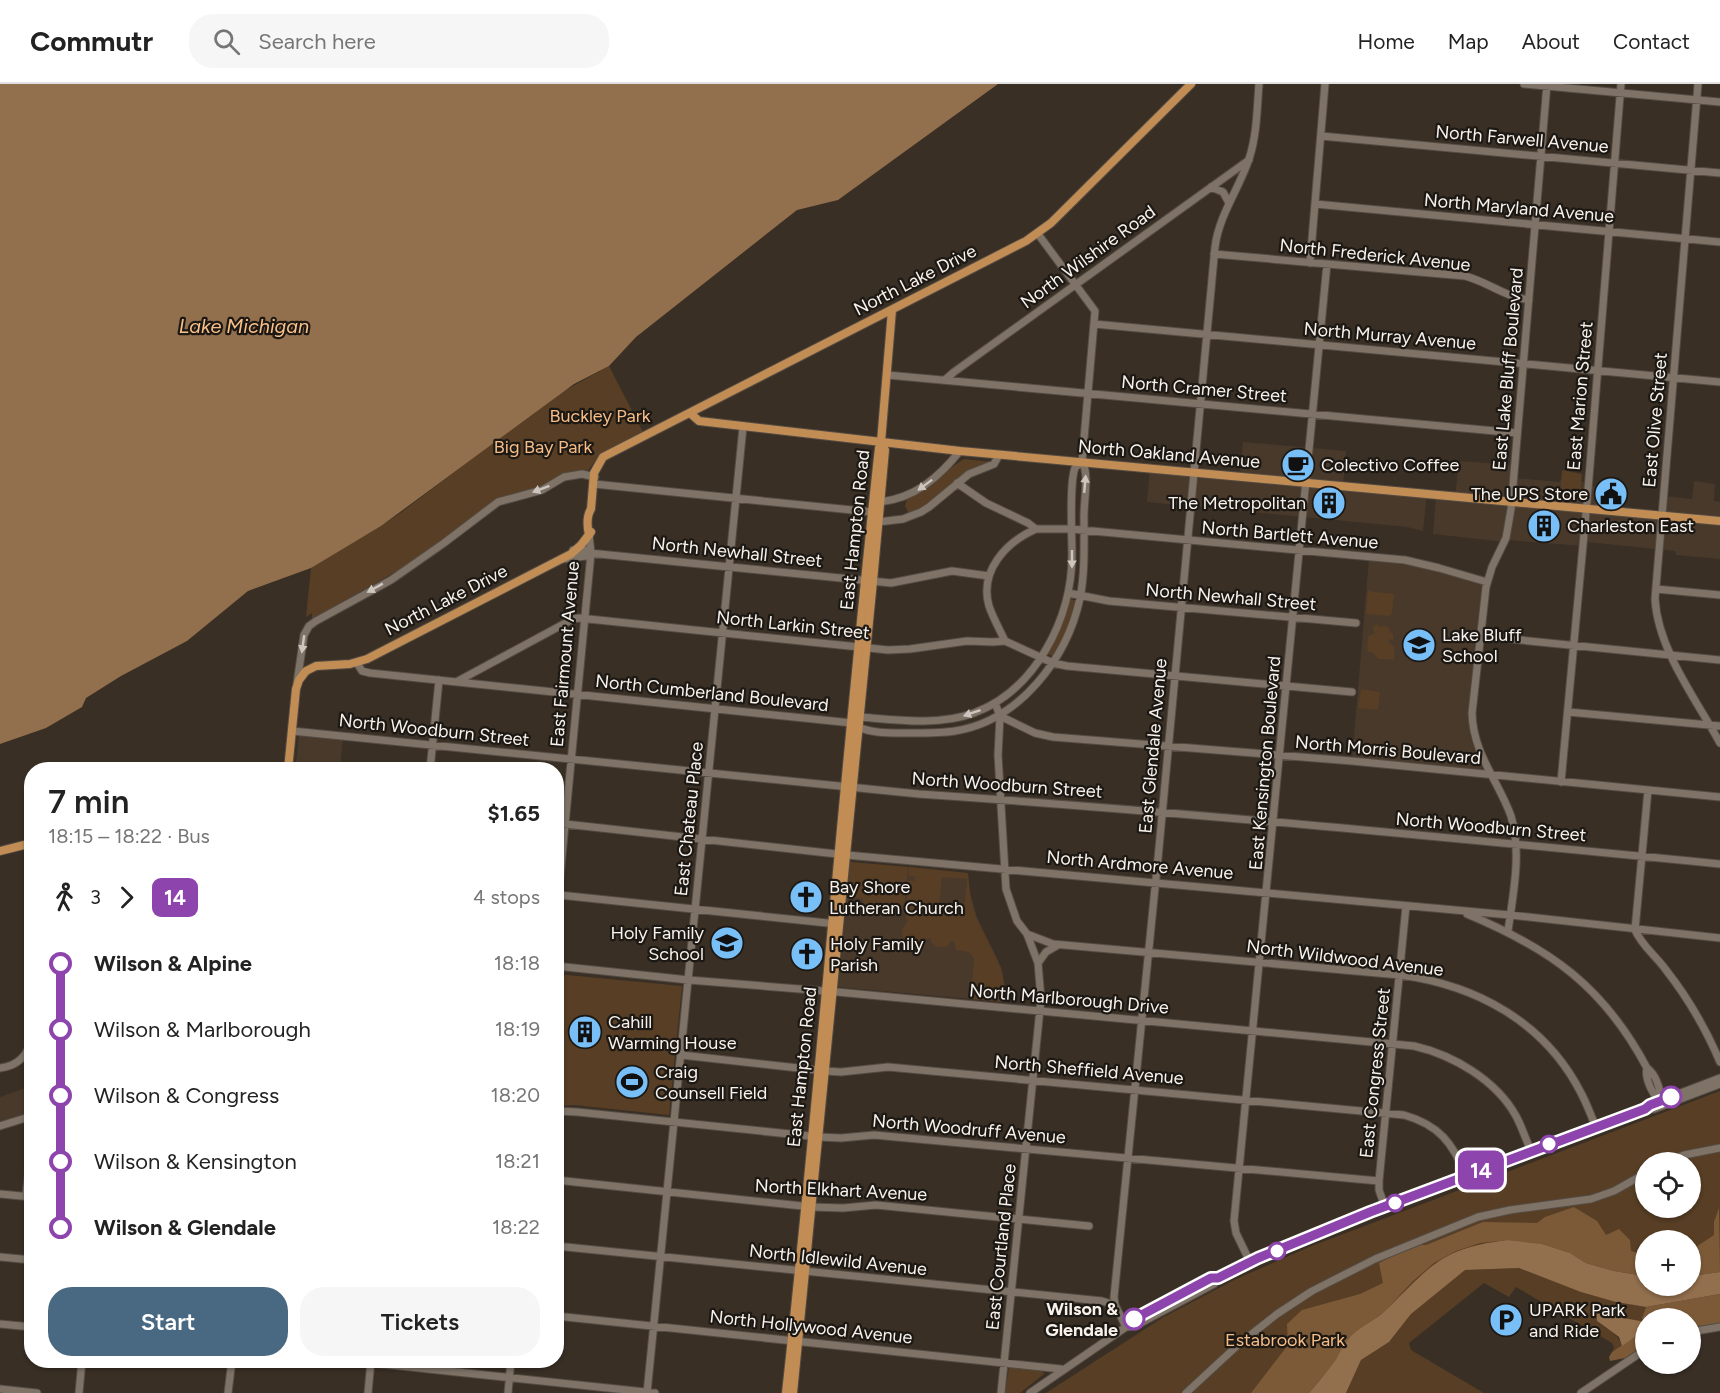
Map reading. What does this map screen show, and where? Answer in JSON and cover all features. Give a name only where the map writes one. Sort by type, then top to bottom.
[{"type":"main road","name":"North Lake Drive","points":[[595,481],[594,473],[600,460],[614,452],[1038,234],[1052,223],[1191,84]]},
{"type":"main road","points":[[881,442],[892,310]]},
{"type":"main road","name":"North Oakland Avenue","points":[[690,413],[699,421],[960,451],[1720,521]]},
{"type":"main road","name":"East Hampton Road","points":[[869,581],[885,450],[881,442]]},
{"type":"main road","name":"East Hampton Road","points":[[793,1393],[795,1340],[863,648],[872,512],[881,442]]},
{"type":"main road","name":"East Fairmount Avenue","points":[[590,529],[594,514],[591,509],[595,481]]},
{"type":"main road","points":[[569,554],[590,529]]},
{"type":"main road","name":"North Lake Drive","points":[[307,669],[319,670],[357,663],[569,554]]},
{"type":"main road","name":"East Hampton Road","points":[[855,726],[860,717],[863,648]]},
{"type":"main road","points":[[294,731],[297,683],[307,669]]},
{"type":"main road","points":[[290,762],[302,686],[307,669]]},
{"type":"main road","points":[[0,851],[24,845]]},
{"type":"main road","name":"East Hampton Road","points":[[786,1393],[795,1340]]},
{"type":"street","name":"East Glendale Avenue","points":[[1126,1327],[1115,1305],[1114,1297],[1182,608],[1214,254],[1219,226],[1253,145],[1259,84]]},
{"type":"street","points":[[1310,263],[1326,84]]},
{"type":"street","points":[[1524,84],[1720,102]]},
{"type":"street","name":"East Marion Street","points":[[1561,782],[1587,509],[1621,84]]},
{"type":"street","name":"East Olive Street","points":[[1698,84],[1656,589],[1656,612],[1660,631],[1670,653],[1720,743]]},
{"type":"street","name":"East Lake Bluff Boulevard","points":[[1509,931],[1515,843],[1511,819],[1478,750],[1473,724],[1487,582],[1506,538],[1512,502],[1547,85]]},
{"type":"street","name":"North Farwell Avenue","points":[[1321,136],[1720,173]]},
{"type":"street","name":"North Wilshire Road","points":[[946,380],[1249,159]]},
{"type":"street","points":[[1211,187],[1223,192],[1229,203]]},
{"type":"street","name":"North Maryland Avenue","points":[[1315,204],[1720,242]]},
{"type":"street","points":[[860,717],[905,721],[952,718],[974,713],[995,703],[1020,684],[1032,670],[1054,634],[1068,593],[1072,572],[1071,529],[1075,469],[1082,462],[1095,311],[1038,234]]},
{"type":"street","name":"North Frederick Avenue","points":[[1214,254],[1465,276],[1511,297],[1529,300]]},
{"type":"street","name":"East Kensington Boulevard","points":[[1250,1262],[1235,1228],[1327,264]]},
{"type":"street","name":"North Murray Avenue","points":[[1094,324],[1720,382]]},
{"type":"street","name":"North Cramer Street","points":[[887,375],[1517,434]]},
{"type":"street","name":"East Chateau Place","points":[[647,1393],[743,427]]},
{"type":"street","points":[[872,512],[880,502],[896,500],[919,490],[950,464],[960,451]]},
{"type":"street","points":[[872,512],[878,522],[903,519],[921,512],[969,474],[992,466],[999,455]]},
{"type":"street","name":"North Cumberland Boulevard","points":[[357,663],[365,672],[715,708],[908,733],[956,731],[1000,716],[1019,701],[1053,663],[1070,628],[1080,596],[1084,563],[1086,471],[1082,462]]},
{"type":"street","points":[[307,669],[304,635],[309,626],[400,574],[498,502],[542,490],[564,477],[582,474],[595,481],[872,512]]},
{"type":"street","name":"North Bartlett Avenue","points":[[957,483],[986,504],[1036,529],[1084,530],[1405,560],[1487,582]]},
{"type":"street","name":"East Fairmount Avenue","points":[[564,807],[572,760],[590,553],[590,529]]},
{"type":"street","points":[[1005,641],[989,605],[987,587],[989,576],[999,556],[1017,539],[1036,529]]},
{"type":"street","name":"North Newhall Street","points":[[569,554],[587,550],[590,553],[891,583],[952,571],[989,576]]},
{"type":"street","name":"North Newhall Street","points":[[569,554],[586,555],[590,553]]},
{"type":"street","points":[[1656,589],[1720,595]]},
{"type":"street","name":"North Newhall Street","points":[[1068,593],[1109,601],[1356,623]]},
{"type":"street","name":"North Larkin Street","points":[[457,681],[573,619],[584,619],[863,648],[910,649],[967,641],[1005,641],[1053,663],[1067,666],[1352,692]]},
{"type":"street","points":[[1480,636],[1670,653],[1720,660]]},
{"type":"street","points":[[431,762],[439,680]]},
{"type":"street","points":[[995,703],[1000,716]]},
{"type":"street","points":[[1568,712],[1720,726]]},
{"type":"street","name":"North Morris Boulevard","points":[[1000,716],[1035,733],[1053,737],[1720,797]]},
{"type":"street","name":"East Courtland Place","points":[[1000,716],[998,755],[1006,890],[1017,921],[1027,934],[1038,963],[1040,1012],[1001,1393]]},
{"type":"street","name":"North Woodburn Street","points":[[294,731],[849,787],[1515,843],[1720,864]]},
{"type":"street","points":[[1648,790],[1635,930],[1639,940],[1665,968],[1684,994],[1713,1044],[1720,1062]]},
{"type":"street","name":"North Ardmore Avenue","points":[[564,824],[843,854],[1510,915],[1720,939]]},
{"type":"street","points":[[564,897],[837,924]]},
{"type":"street","name":"East Congress Street","points":[[1385,1206],[1379,1190],[1379,1181],[1406,906]]},
{"type":"street","points":[[1460,912],[1509,931],[1556,960],[1597,996],[1628,1035],[1647,1068],[1653,1072],[1661,1093],[1661,1102]]},
{"type":"street","name":"North Wildwood Avenue","points":[[1027,934],[1041,941],[1059,944],[1400,975],[1466,990],[1521,1021],[1545,1042],[1567,1069],[1596,1127]]},
{"type":"street","points":[[1038,963],[1046,952],[1059,944]]},
{"type":"street","name":"North Marlborough Drive","points":[[564,967],[1394,1044],[1434,1052],[1450,1058],[1478,1075],[1501,1096],[1512,1110],[1531,1151]]},
{"type":"street","name":"North Sheffield Avenue","points":[[681,1055],[822,1071],[841,1072],[888,1068],[1386,1113],[1417,1119],[1441,1134],[1458,1155],[1466,1176]]},
{"type":"street","points":[[0,1068],[12,1066],[24,1056]]},
{"type":"street","points":[[1030,1393],[1126,1327],[1135,1326],[1250,1262],[1385,1206],[1645,1109],[1651,1110],[1661,1102],[1720,1077]]},
{"type":"street","points":[[1661,1102],[1720,1084]]},
{"type":"street","name":"North Woodruff Avenue","points":[[564,1111],[815,1137],[841,1138],[874,1135],[1379,1181]]},
{"type":"street","points":[[0,1126],[24,1118]]},
{"type":"street","points":[[1696,1152],[1720,1148]]},
{"type":"street","points":[[1186,1393],[1227,1354],[1278,1314],[1312,1292],[1375,1259],[1478,1217],[1510,1210],[1591,1199],[1614,1191],[1635,1179]]},
{"type":"street","name":"North Elkhart Avenue","points":[[564,1181],[808,1206],[843,1208],[876,1205],[1089,1226]]},
{"type":"street","points":[[0,1194],[24,1196]]},
{"type":"street","name":"North Idlewild Avenue","points":[[564,1247],[1102,1301],[1115,1305]]},
{"type":"street","points":[[0,1257],[24,1259]]},
{"type":"street","name":"North Hollywood Avenue","points":[[564,1317],[1061,1370]]},
{"type":"street","points":[[0,1324],[24,1326]]},
{"type":"street","points":[[1701,1330],[1720,1327]]},
{"type":"street","points":[[1581,1393],[1635,1356]]},
{"type":"street","points":[[79,1393],[81,1368]]},
{"type":"street","points":[[228,1393],[231,1368]]},
{"type":"street","points":[[368,1393],[370,1368]]},
{"type":"street","points":[[427,1368],[655,1393]]},
{"type":"street","points":[[508,1393],[511,1368]]},
{"type":"street","points":[[0,1389],[37,1393]]},
{"type":"shaded area","points":[[1243,442],[1346,451],[1343,486],[1427,494],[1423,531],[1407,527],[1147,502],[1150,468],[1240,477]]},
{"type":"shaded area","points":[[1459,461],[1515,465],[1514,478],[1588,482],[1589,486],[1625,489],[1623,511],[1662,516],[1664,496],[1692,499],[1694,481],[1715,484],[1714,501],[1720,502],[1720,559],[1676,555],[1675,551],[1587,542],[1584,542],[1583,546],[1506,540],[1505,542],[1433,534],[1436,495],[1455,497]]},
{"type":"shaded area","name":"Lake Bluff School","points":[[1369,559],[1421,565],[1482,585],[1469,717],[1471,738],[1482,767],[1481,770],[1352,760]]},
{"type":"shaded area","points":[[299,735],[343,739],[341,762],[296,762]]},
{"type":"shaded area","points":[[850,862],[968,873],[970,893],[977,917],[1002,969],[1005,1002],[838,987]]},
{"type":"shaded area","points":[[24,1088],[24,1118],[0,1126],[0,1097]]},
{"type":"shaded area","points":[[1574,1207],[1597,1221],[1606,1235],[1619,1229],[1630,1240],[1631,1251],[1635,1252],[1635,1274],[1586,1263],[1570,1253],[1542,1244],[1508,1240],[1480,1243],[1456,1251],[1434,1263],[1412,1282],[1385,1311],[1349,1338],[1335,1362],[1309,1393],[1251,1393],[1288,1345],[1287,1324],[1302,1310],[1360,1294],[1383,1283],[1379,1263],[1414,1245],[1426,1245],[1483,1222],[1537,1223],[1545,1217]]},
{"type":"shaded area","points":[[1719,1208],[1720,1272],[1701,1275],[1701,1244],[1714,1235],[1714,1222]]},
{"type":"shaded area","points":[[1720,1294],[1720,1324],[1701,1327],[1701,1308],[1646,1307]]},
{"type":"shaded area","points":[[1635,1337],[1635,1352],[1625,1358],[1610,1361],[1609,1357],[1612,1352]]},
{"type":"green space","name":"Big Bay Park","points":[[609,366],[644,434],[600,454],[587,472],[565,473],[539,487],[495,500],[409,564],[312,619],[312,613],[306,617],[311,568],[329,554],[368,534],[399,514],[555,396]]},
{"type":"green space","points":[[964,459],[992,462],[963,475],[938,497],[909,514],[905,506],[907,499],[919,493]]},
{"type":"green space","points":[[1562,470],[1582,474],[1580,501],[1560,498]]},
{"type":"green space","points":[[1368,591],[1394,594],[1392,614],[1389,616],[1366,614]]},
{"type":"green space","points":[[1070,599],[1076,601],[1063,639],[1053,656],[1047,654],[1061,626]]},
{"type":"green space","points":[[1377,624],[1380,627],[1387,626],[1393,635],[1393,640],[1389,639],[1389,642],[1394,646],[1394,660],[1378,659],[1373,653],[1367,651],[1368,636],[1375,633],[1372,627]]},
{"type":"green space","points":[[1361,689],[1380,692],[1378,710],[1358,708]]},
{"type":"green space","points":[[850,862],[908,867],[904,909],[862,908],[863,899],[847,896]]},
{"type":"green space","points":[[909,867],[968,873],[975,913],[997,959],[1003,978],[1005,1002],[971,999],[974,958],[969,952],[956,950],[954,941],[951,941],[947,947],[938,947],[931,943],[931,938],[914,941],[903,939],[902,930],[908,920],[906,919],[908,881],[914,881],[915,877],[910,876],[908,879]],"holes":[[[942,877],[967,879],[964,911],[939,909]]]},
{"type":"green space","points":[[564,975],[682,986],[669,1115],[564,1106]]},
{"type":"green space","name":"Estabrook Park","points":[[1720,1091],[1720,1272],[1701,1275],[1701,1230],[1635,1230],[1635,1273],[1508,1240],[1349,1338],[1309,1393],[1046,1393],[1162,1318],[1234,1280],[1309,1247]]},
{"type":"green space","points":[[1519,1268],[1598,1296],[1646,1307],[1635,1308],[1635,1321],[1596,1313],[1597,1321],[1621,1342],[1622,1346],[1612,1352],[1614,1347],[1612,1343],[1516,1287],[1509,1297],[1484,1283],[1409,1343],[1411,1350],[1484,1393],[1346,1393],[1361,1360],[1389,1342],[1411,1314],[1464,1270]]},
{"type":"green space","points":[[1009,1367],[1042,1370],[1044,1374],[1020,1393],[1005,1393]]},
{"type":"water","name":"Lake Michigan","points":[[0,84],[998,84],[838,200],[797,210],[636,337],[609,366],[574,384],[381,526],[311,568],[248,591],[187,641],[121,676],[86,698],[82,707],[46,728],[0,744]]},
{"type":"water","points":[[1508,1240],[1542,1244],[1570,1253],[1586,1263],[1635,1274],[1635,1296],[1701,1296],[1701,1275],[1720,1272],[1720,1294],[1646,1307],[1616,1302],[1581,1292],[1519,1268],[1465,1270],[1411,1314],[1389,1342],[1361,1360],[1346,1393],[1309,1393],[1335,1361],[1350,1337],[1383,1313],[1427,1270],[1452,1254],[1485,1243]]},
{"type":"water","points":[[1596,1313],[1635,1320],[1635,1337],[1622,1346],[1619,1337],[1597,1321]]},
{"type":"bus line","name":"14","points":[[1134,1319],[1211,1278],[1218,1278],[1258,1258],[1376,1210],[1645,1109],[1671,1097]]},
{"type":"place","name":"Colectivo Coffee","points":[[1298,465]]},
{"type":"place","name":"The UPS Store","points":[[1611,494]]},
{"type":"place","name":"The Metropolitan","points":[[1329,503]]},
{"type":"place","name":"Charleston East","points":[[1544,526]]},
{"type":"place","name":"Lake Bluff School","points":[[1419,645]]},
{"type":"place","name":"Bay Shore Lutheran Church","points":[[806,897]]},
{"type":"place","name":"Holy Family School","points":[[727,943]]},
{"type":"place","name":"Holy Family Parish","points":[[807,954]]},
{"type":"place","name":"Cahill Warming House","points":[[585,1032]]},
{"type":"place","name":"Craig Counsell Field","points":[[632,1082]]},
{"type":"place","name":"Wilson & Glendale","points":[[1134,1319]]},
{"type":"place","name":"UPARK Park and Ride","points":[[1506,1320]]},
{"type":"park label","name":"Buckley Park","points":[[600,416]]}]
